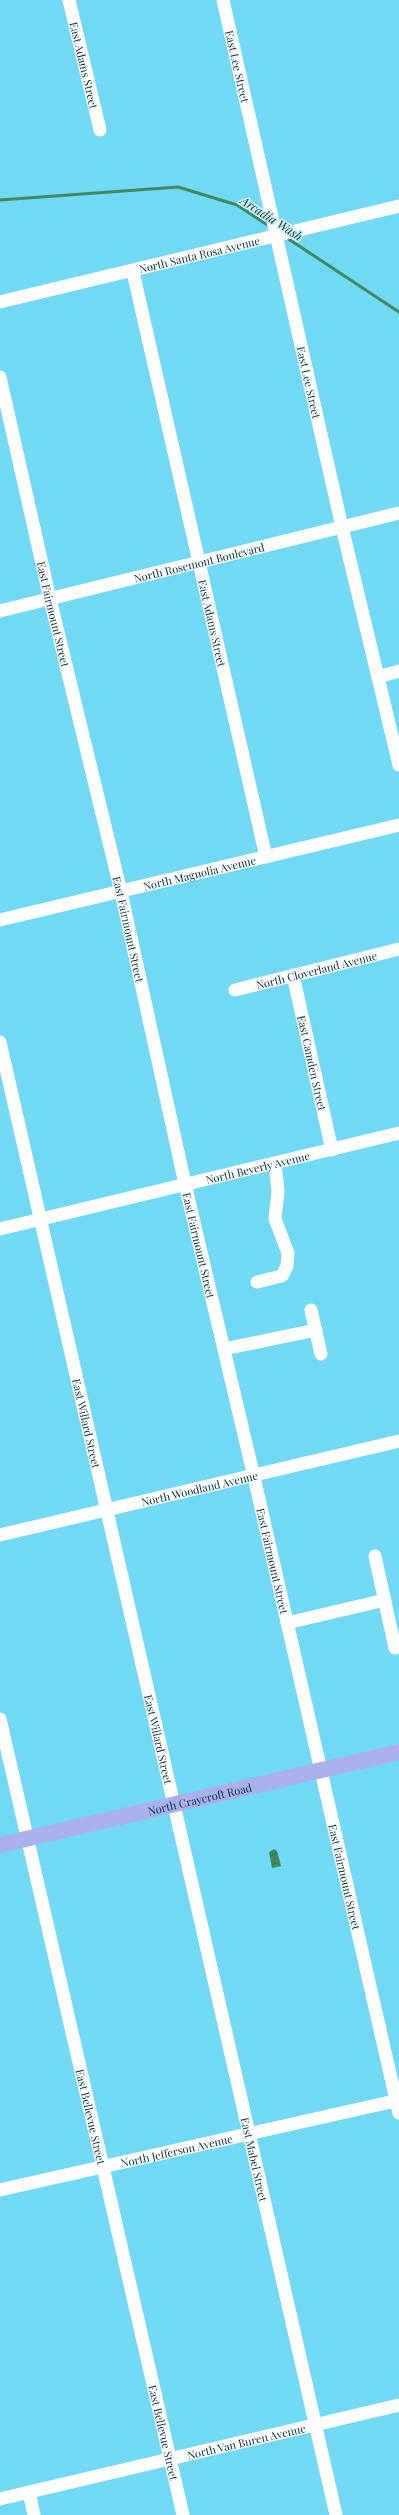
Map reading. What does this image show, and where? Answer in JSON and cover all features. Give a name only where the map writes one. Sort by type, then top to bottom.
[{"type":"main road","name":"North Craycroft Road","points":[[0,1845],[173,1803],[399,1752]]},
{"type":"street","name":"East Adams Street","points":[[69,0],[100,130]]},
{"type":"street","name":"East Lee Street","points":[[223,0],[342,527],[399,765]]},
{"type":"street","name":"North Santa Rosa Avenue","points":[[0,302],[133,272],[276,234],[399,206]]},
{"type":"street","name":"East Adams Street","points":[[133,272],[266,857]]},
{"type":"street","name":"East Fairmount Street","points":[[0,377],[50,599],[121,892],[185,1184],[254,1477],[320,1770],[398,2100],[399,2113]]},
{"type":"street","name":"North Rosemont Boulevard","points":[[0,611],[399,514]]},
{"type":"street","points":[[378,677],[399,671]]},
{"type":"street","name":"North Magnolia Avenue","points":[[0,920],[399,825]]},
{"type":"street","name":"North Cloverland Avenue","points":[[235,990],[399,949]]},
{"type":"street","name":"East Camden Street","points":[[293,976],[332,1150]]},
{"type":"street","name":"East Willard Street","points":[[0,1042],[173,1803]]},
{"type":"street","name":"North Beverly Avenue","points":[[0,1229],[399,1133]]},
{"type":"street","points":[[257,1282],[282,1276],[287,1266],[285,1241],[275,1219],[278,1191],[275,1164]]},
{"type":"street","points":[[311,1310],[322,1354]]},
{"type":"street","points":[[224,1349],[316,1330]]},
{"type":"street","name":"North Woodland Avenue","points":[[0,1535],[254,1477],[399,1441]]},
{"type":"street","points":[[375,1556],[395,1648]]},
{"type":"street","points":[[287,1623],[384,1600]]},
{"type":"street","name":"East Bellevue Street","points":[[0,1719],[182,2515]]},
{"type":"street","name":"East Mabel Street","points":[[173,1803],[336,2515]]},
{"type":"street","name":"North Jefferson Avenue","points":[[0,2190],[103,2168],[248,2133],[398,2100]]},
{"type":"street","name":"North Van Buren Avenue","points":[[0,2499],[399,2405]]},
{"type":"street","points":[[29,2492],[34,2515]]},
{"type":"water","points":[[274,1849],[277,1851],[281,1866],[272,1868],[269,1852]]},
{"type":"waterway","name":"Arcadia Wash","points":[[0,200],[178,187],[237,205],[269,226]]},
{"type":"waterway","name":"Arcadia Wash","points":[[287,238],[399,312]]}]
